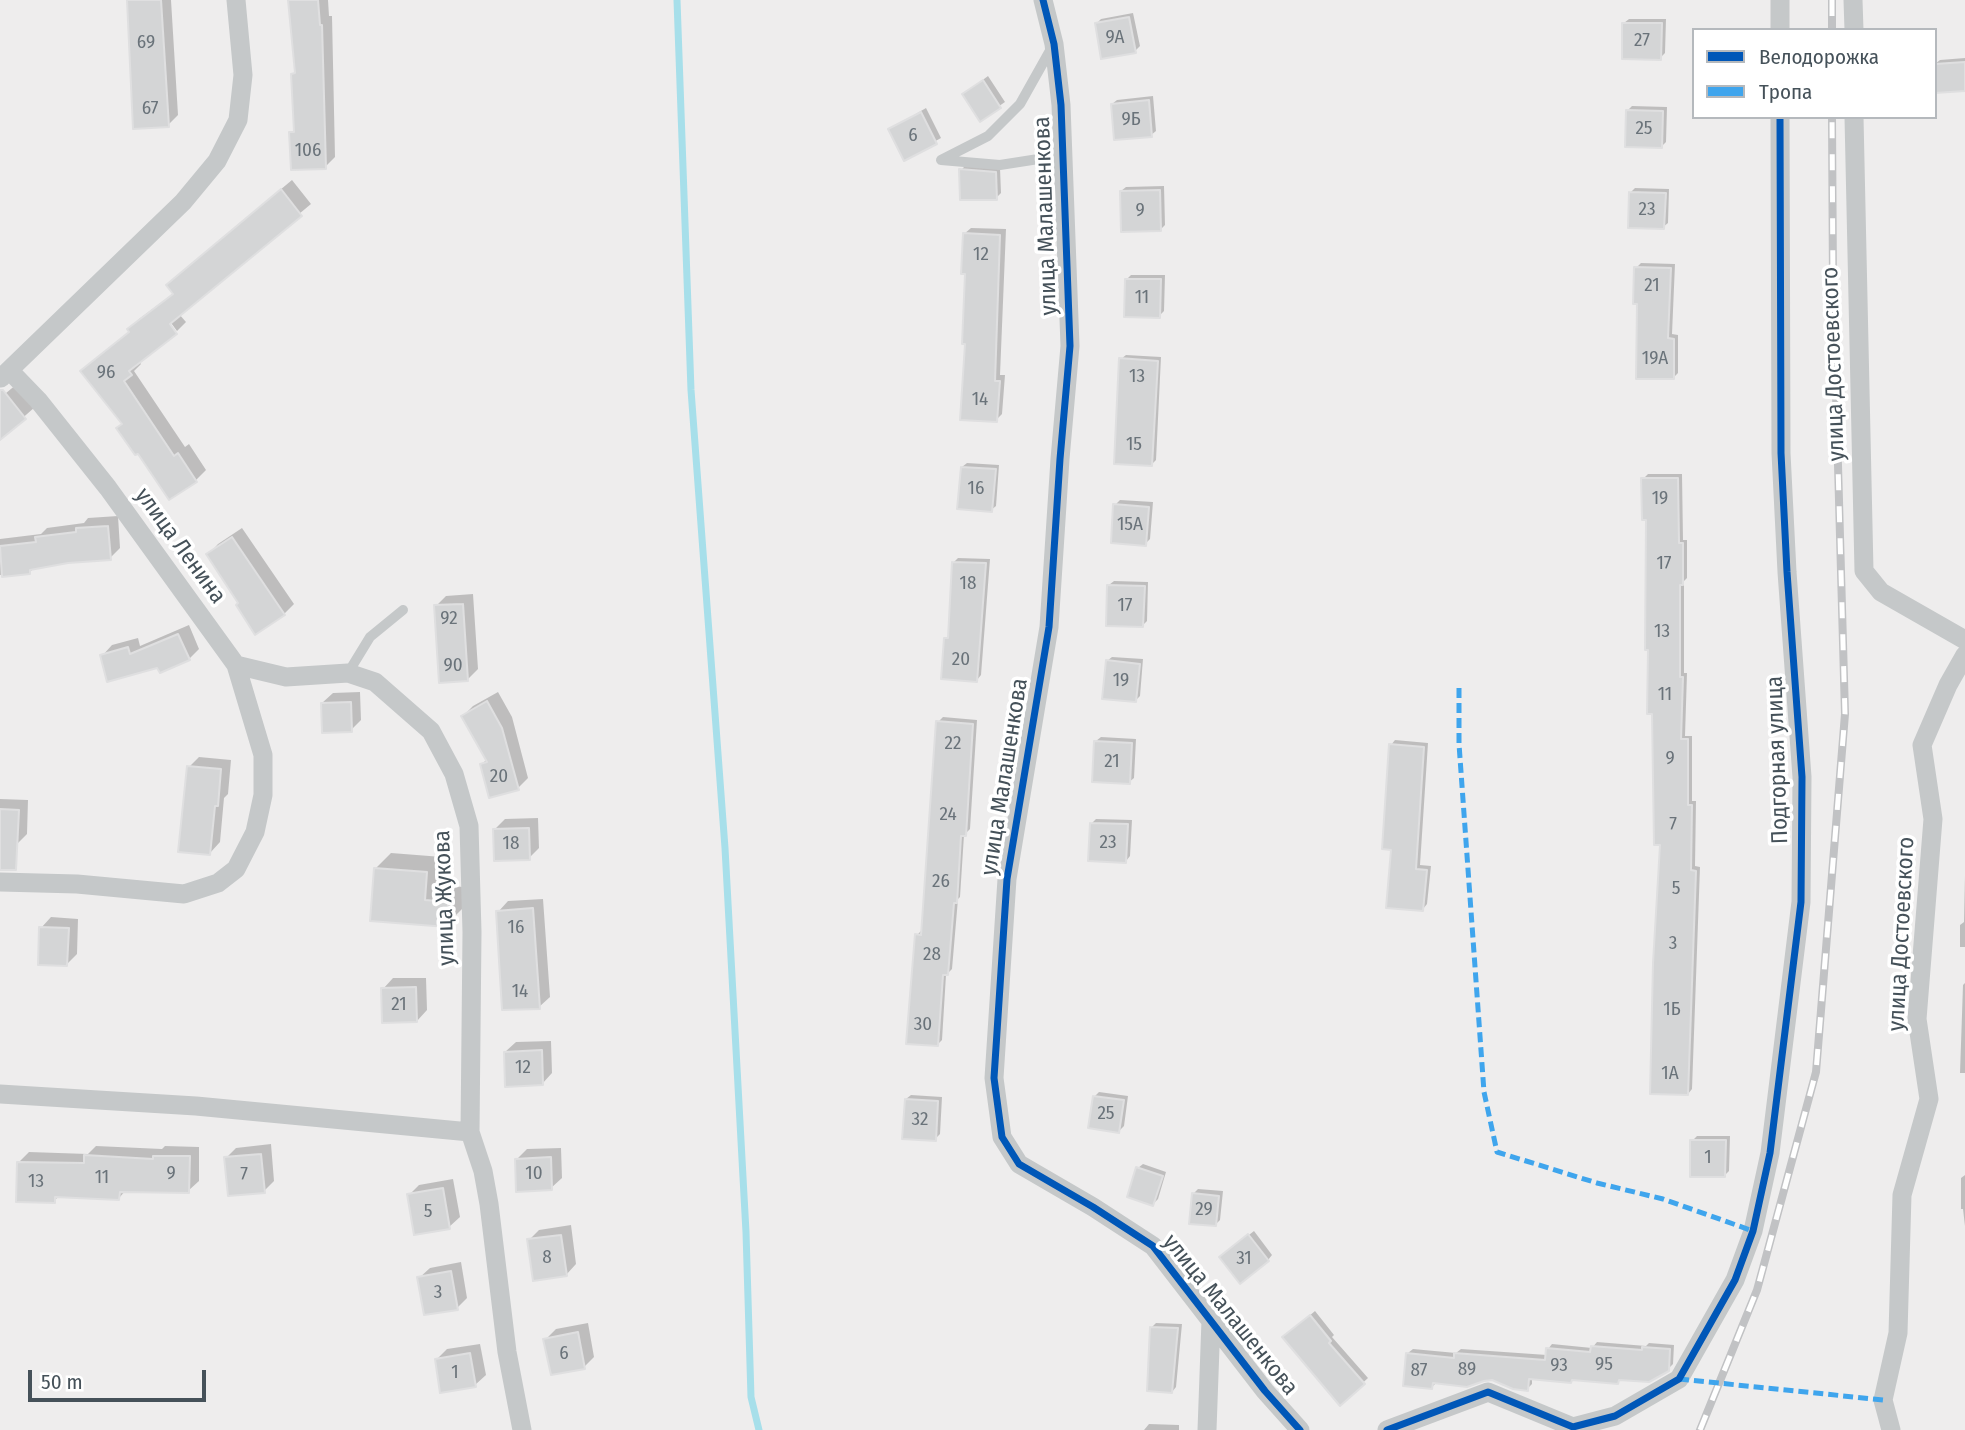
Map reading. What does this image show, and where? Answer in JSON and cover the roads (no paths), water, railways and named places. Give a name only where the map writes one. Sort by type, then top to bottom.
[{"type":"street","name":"улица Ленина","points":[[236,0],[243,75],[238,120],[217,161],[183,202],[5,375],[38,400],[108,488],[236,665]]},
{"type":"street","name":"улица Малашенкова","points":[[1043,0],[1054,44],[1064,155],[1070,346],[1049,627],[1007,879],[994,1077],[1002,1137],[1019,1164],[1093,1207],[1153,1247],[1265,1391],[1300,1430]]},
{"type":"street","points":[[1780,0],[1780,28]]},
{"type":"street","points":[[1853,0],[1854,28]]},
{"type":"street","name":"Подгорная улица","points":[[1387,1430],[1488,1392],[1573,1427],[1615,1416],[1679,1379],[1735,1280],[1753,1231],[1770,1153],[1801,902],[1802,777],[1781,453],[1780,119]]},
{"type":"street","name":"улица Достоевского","points":[[1854,119],[1864,571],[1881,592],[1965,640]]},
{"type":"street","name":"улица Достоевского","points":[[1891,1430],[1883,1400],[1898,1333],[1902,1195],[1929,1099],[1917,1019],[1933,819],[1922,745],[1948,685],[1965,655]]},
{"type":"street","points":[[236,665],[286,677],[348,673]]},
{"type":"street","points":[[0,882],[77,884],[184,894],[218,883],[236,869],[255,832],[262,795],[263,755],[236,665]]},
{"type":"street","name":"улица Жукова","points":[[348,673],[375,682],[431,731],[454,774],[469,826],[472,932],[470,1132],[483,1171],[489,1204],[507,1352],[522,1430]]},
{"type":"street","points":[[0,1094],[196,1106],[470,1132]]},
{"type":"street","points":[[1207,1430],[1211,1320]]},
{"type":"lane","points":[[1054,44],[1020,104],[988,136],[941,160],[1000,165],[1064,155]]},
{"type":"lane","points":[[348,673],[370,637],[404,610]]},
{"type":"waterway","points":[[677,0],[691,390],[725,848],[746,1232],[751,1397],[759,1430]]},
{"type":"railway","points":[[1832,0],[1832,28]]},
{"type":"railway","points":[[1700,1430],[1757,1290],[1816,1072],[1845,714],[1833,287],[1832,119]]}]
